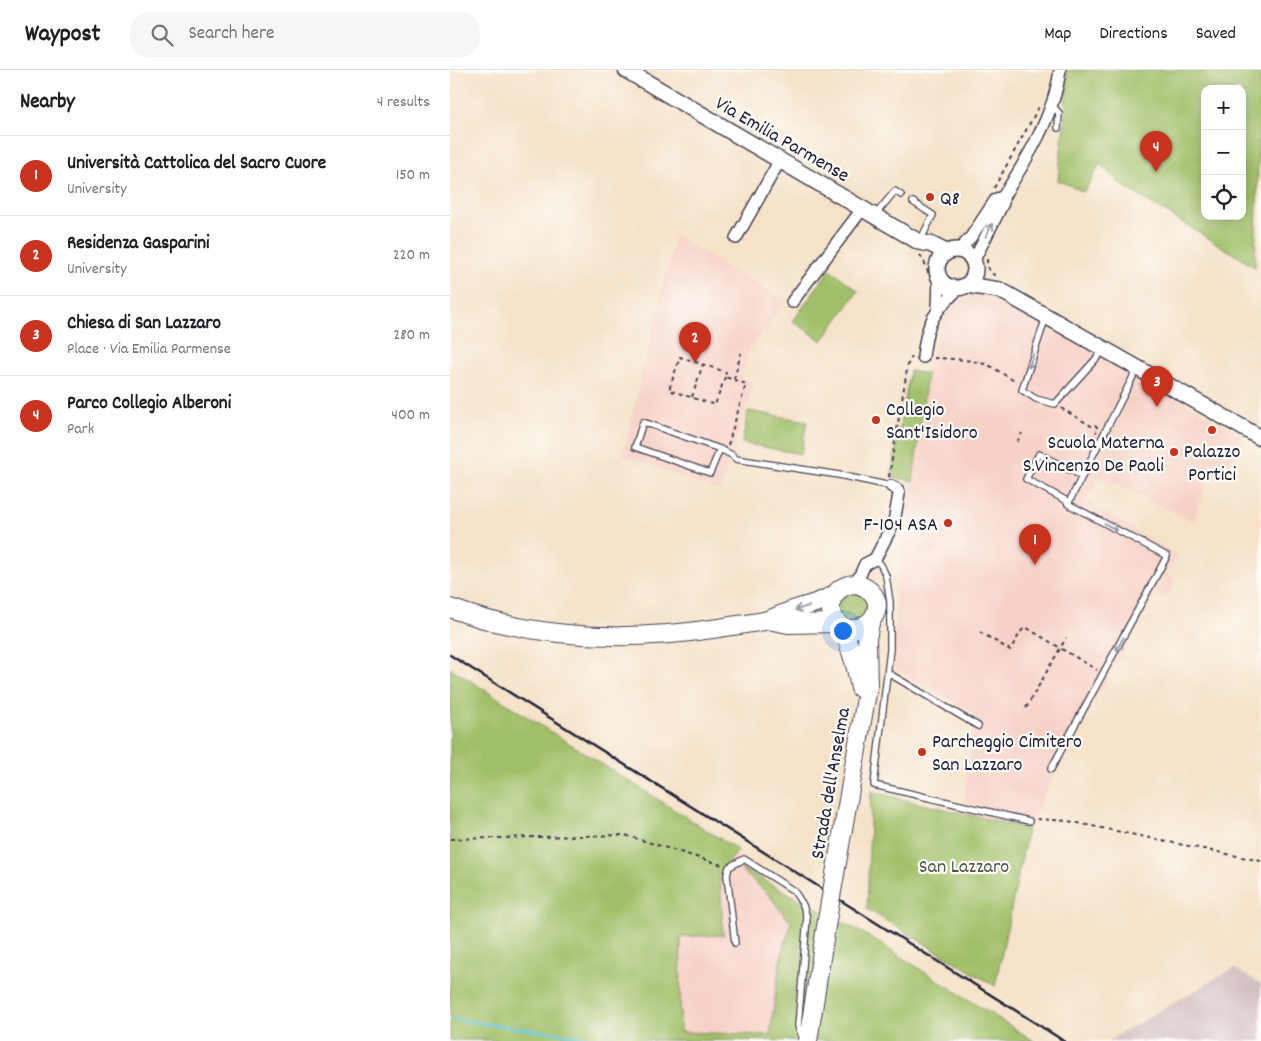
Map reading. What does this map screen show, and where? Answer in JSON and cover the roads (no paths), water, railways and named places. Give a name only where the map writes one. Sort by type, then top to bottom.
[{"type":"main road","name":"Via Emilia Parmense","points":[[626,70],[919,242],[968,254],[982,276],[999,290],[1105,348],[1261,438]]},
{"type":"main road","name":"Via Emilia Parmense","points":[[919,242],[920,248],[946,286],[951,288],[964,286],[999,290]]},
{"type":"main road","points":[[938,273],[939,259],[952,251]]},
{"type":"main road","points":[[964,286],[973,278],[974,265]]},
{"type":"main road","points":[[768,620],[788,624],[841,626],[853,630],[870,623],[876,612],[875,598],[870,590],[856,584],[841,588],[835,594],[832,599],[831,610],[841,626]]},
{"type":"main road","points":[[450,608],[526,629],[586,636],[634,637],[660,636],[768,620],[817,604],[835,594]]},
{"type":"main road","name":"Strada dell'Anselma","points":[[808,1041],[864,700],[868,687],[867,639],[870,623]]},
{"type":"main road","name":"Strada dell'Anselma","points":[[841,626],[864,700]]},
{"type":"street","points":[[974,265],[1003,203],[1002,197],[1035,141],[1052,105],[1060,70]]},
{"type":"street","points":[[736,238],[780,160]]},
{"type":"street","points":[[952,251],[971,237],[996,199],[1002,197]]},
{"type":"street","points":[[792,302],[869,212]]},
{"type":"street","points":[[938,273],[938,308]]},
{"type":"street","points":[[923,357],[925,338],[938,308],[964,286]]},
{"type":"street","points":[[856,584],[865,564],[875,559],[894,522],[899,494],[898,490],[889,485]]},
{"type":"lane","points":[[1052,105],[1059,114],[1058,128]]},
{"type":"lane","points":[[869,212],[895,191],[901,195]]},
{"type":"lane","points":[[913,202],[933,215],[919,242]]},
{"type":"lane","points":[[1046,315],[1022,390],[1036,399],[1055,404],[1105,348]]},
{"type":"lane","points":[[1069,503],[1138,367]]},
{"type":"lane","points":[[723,451],[710,473],[635,446],[643,422],[723,451],[736,459],[889,485]]},
{"type":"lane","points":[[1051,769],[1167,556],[1026,479],[1039,454],[1082,476]]},
{"type":"lane","points":[[875,559],[884,570],[890,602],[890,650],[874,785],[1030,821]]},
{"type":"lane","points":[[888,673],[978,726]]},
{"type":"lane","points":[[736,943],[727,875],[729,867],[744,858],[794,891],[803,905],[807,918],[798,1026],[803,1041]]},
{"type":"waterway","points":[[450,1019],[615,1041]]},
{"type":"railway","points":[[450,655],[824,890]]},
{"type":"railway","points":[[840,900],[1064,1041]]},
{"type":"place","name":"Parco Collegio Alberoni","points":[[1156,172]]},
{"type":"place","name":"Q8","points":[[930,197]]},
{"type":"place","name":"Residenza Gasparini","points":[[695,363]]},
{"type":"place","name":"Chiesa di San Lazzaro","points":[[1157,407]]},
{"type":"place","name":"Collegio Sant'Isidoro","points":[[876,420]]},
{"type":"place","name":"Palazzo Portici","points":[[1212,430]]},
{"type":"place","name":"Scuola Materna S.Vincenzo De Paoli","points":[[1174,452]]},
{"type":"place","name":"F-104 ASA","points":[[948,523]]},
{"type":"place","name":"Università Cattolica del Sacro Cuore","points":[[1035,565]]},
{"type":"place","name":"Parcheggio Cimitero San Lazzaro","points":[[922,752]]},
{"type":"park label","name":"San Lazzaro","points":[[964,865]]}]
